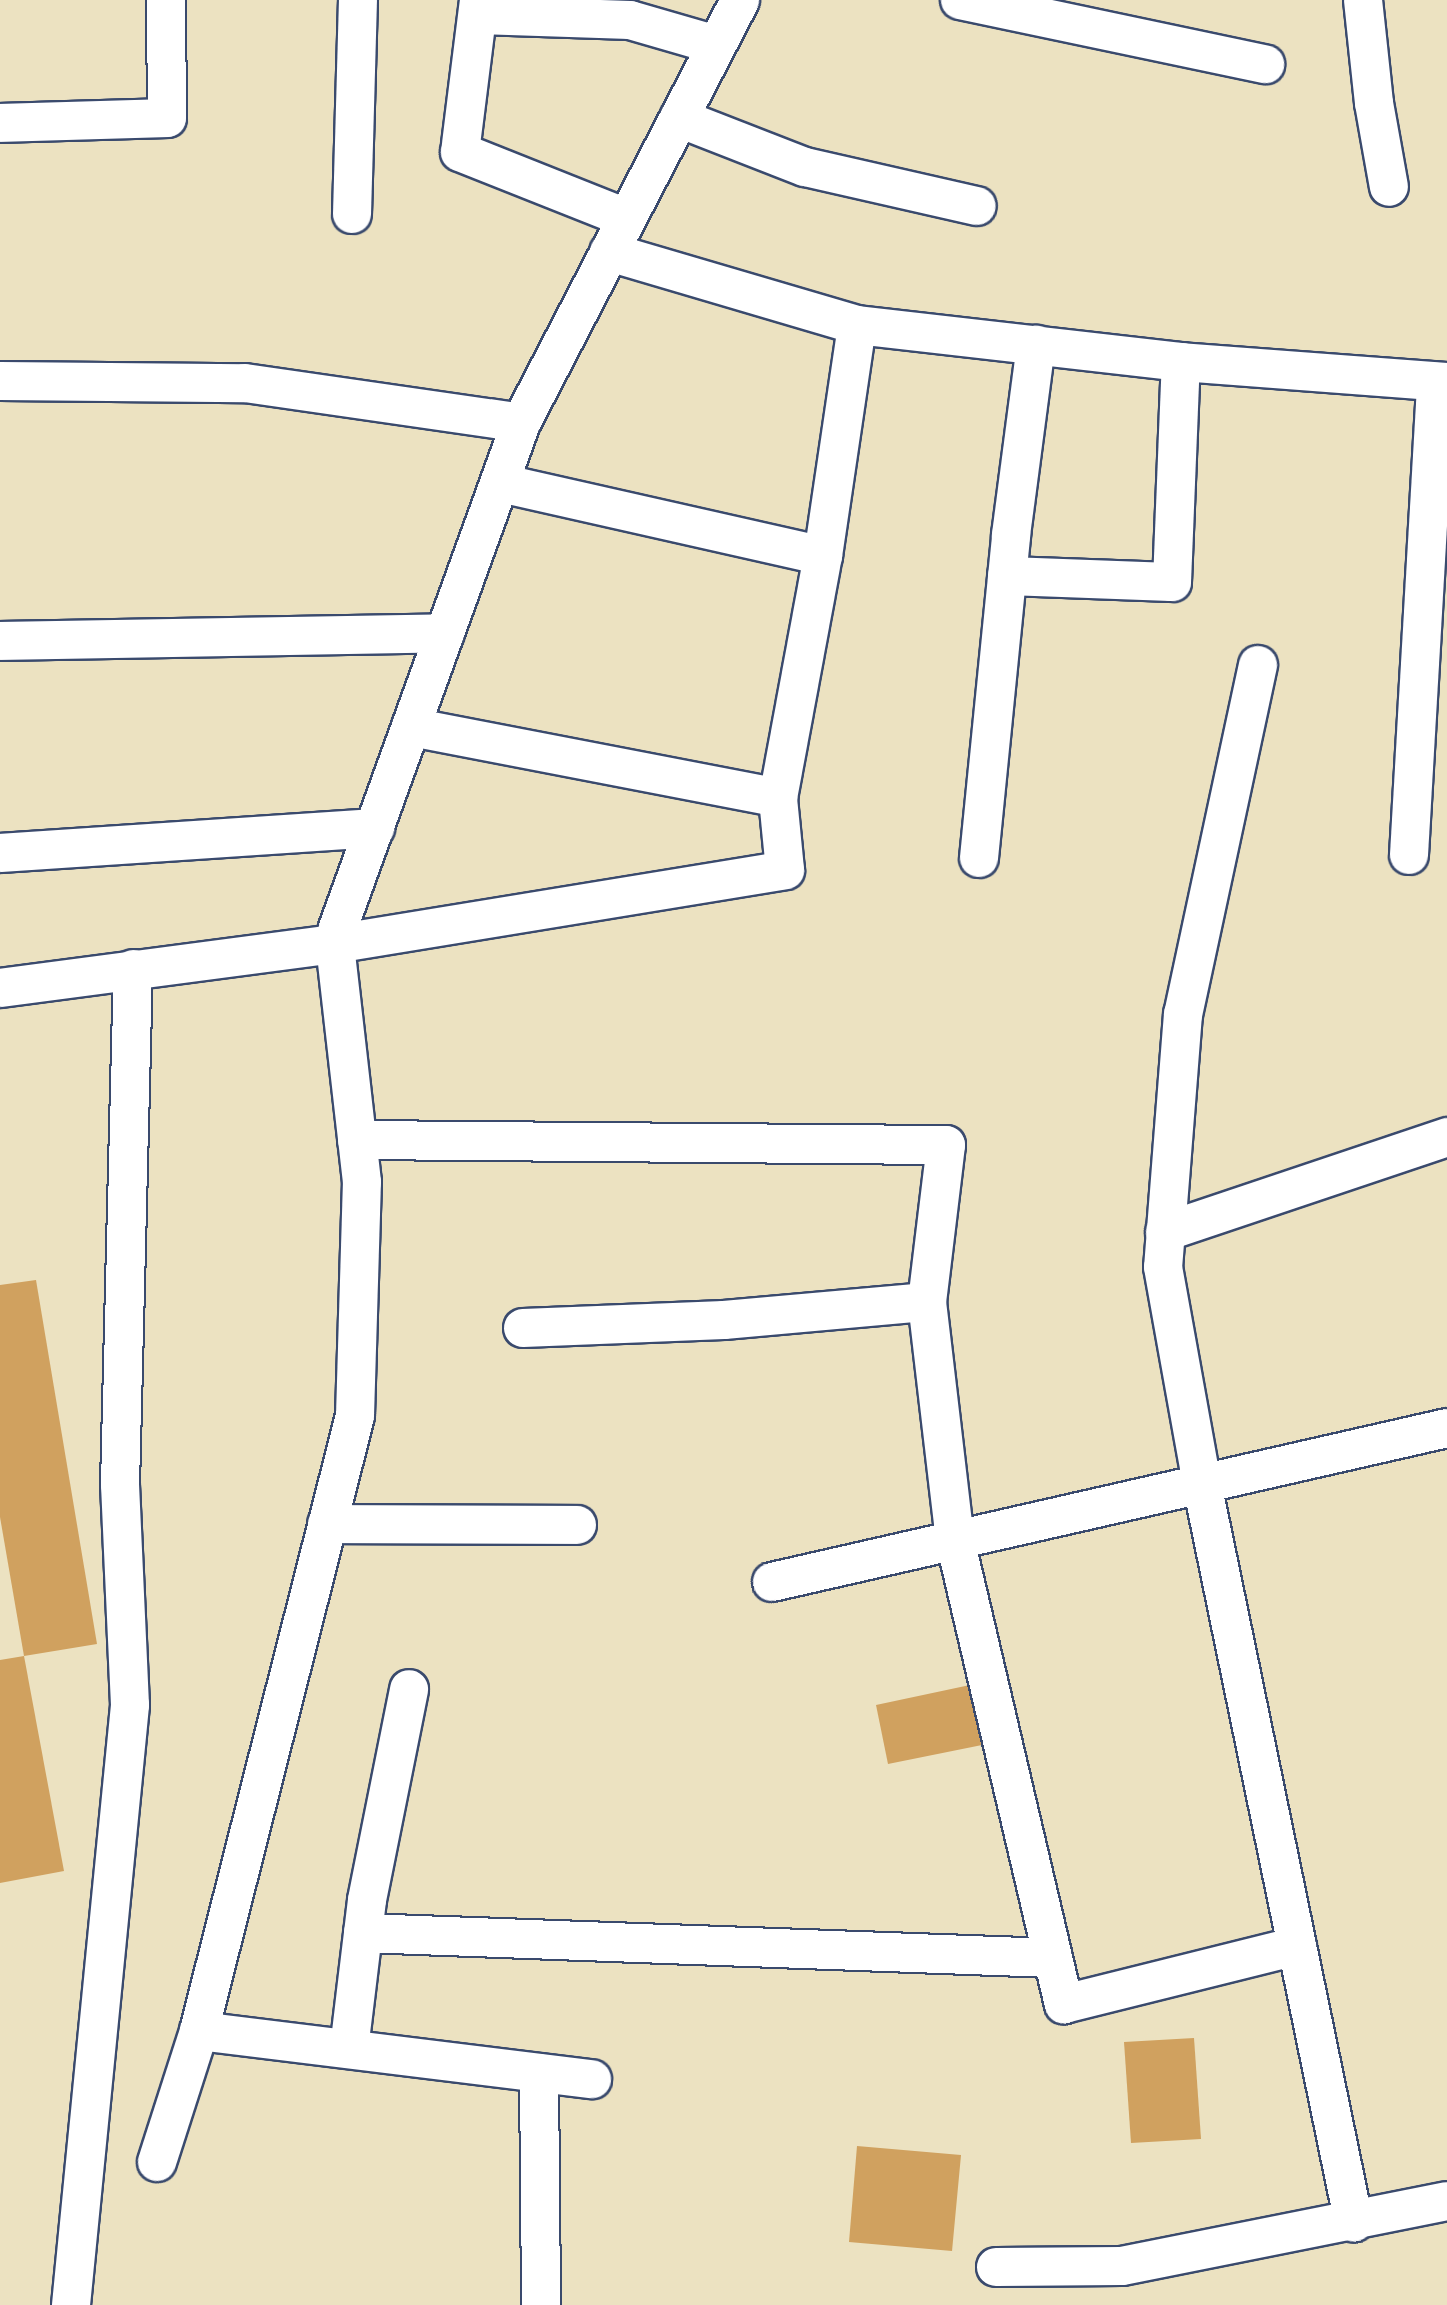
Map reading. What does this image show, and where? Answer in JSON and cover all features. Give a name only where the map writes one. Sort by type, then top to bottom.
[{"type":"street","points":[[0,123],[167,118],[166,0]]},
{"type":"street","points":[[352,214],[358,0]]},
{"type":"street","points":[[157,2162],[199,2031],[355,1416],[362,1182],[335,944],[374,828],[521,423],[740,0]]},
{"type":"street","points":[[960,0],[1265,64]]},
{"type":"street","points":[[1363,0],[1374,103],[1390,187]]},
{"type":"street","points":[[626,218],[460,152],[479,7],[630,20],[716,45]]},
{"type":"street","points":[[679,118],[805,167],[977,206]]},
{"type":"street","points":[[609,252],[857,325],[1181,362],[1442,382],[1409,855]]},
{"type":"street","points":[[0,988],[335,944],[785,870],[778,798],[823,556],[857,325]]},
{"type":"street","points":[[979,858],[1007,576],[1036,345]]},
{"type":"street","points":[[1007,576],[1171,582],[1181,362]]},
{"type":"street","points":[[0,380],[245,383],[521,423]]},
{"type":"street","points":[[500,483],[823,556]]},
{"type":"street","points":[[0,641],[445,633]]},
{"type":"street","points":[[1258,665],[1183,1014],[1163,1267],[1202,1484],[1354,2223]]},
{"type":"street","points":[[411,727],[778,798]]},
{"type":"street","points":[[0,853],[374,828]]},
{"type":"street","points":[[71,2305],[130,1705],[120,1485],[133,969]]},
{"type":"street","points":[[1166,1232],[1447,1137]]},
{"type":"street","points":[[357,1140],[946,1145],[928,1302],[955,1540],[1064,2004],[1297,1946]]},
{"type":"street","points":[[523,1328],[724,1320],[928,1302]]},
{"type":"street","points":[[772,1582],[1447,1429]]},
{"type":"street","points":[[327,1524],[577,1525]]},
{"type":"street","points":[[349,2049],[363,1933],[409,1689]]},
{"type":"street","points":[[363,1933],[1053,1958]]},
{"type":"street","points":[[199,2031],[592,2079]]},
{"type":"street","points":[[539,2073],[541,2305]]},
{"type":"street","points":[[996,2267],[1122,2266],[1354,2223],[1447,2201]]},
{"type":"building","points":[[36,1280],[97,1644],[24,1656],[0,1517],[0,1285]]},
{"type":"building","points":[[24,1656],[64,1871],[0,1883],[0,1660]]},
{"type":"building","points":[[970,1685],[982,1745],[888,1764],[876,1705]]},
{"type":"building","points":[[1194,2038],[1201,2139],[1131,2143],[1124,2042]]},
{"type":"building","points":[[857,2146],[961,2155],[952,2251],[849,2242]]}]
